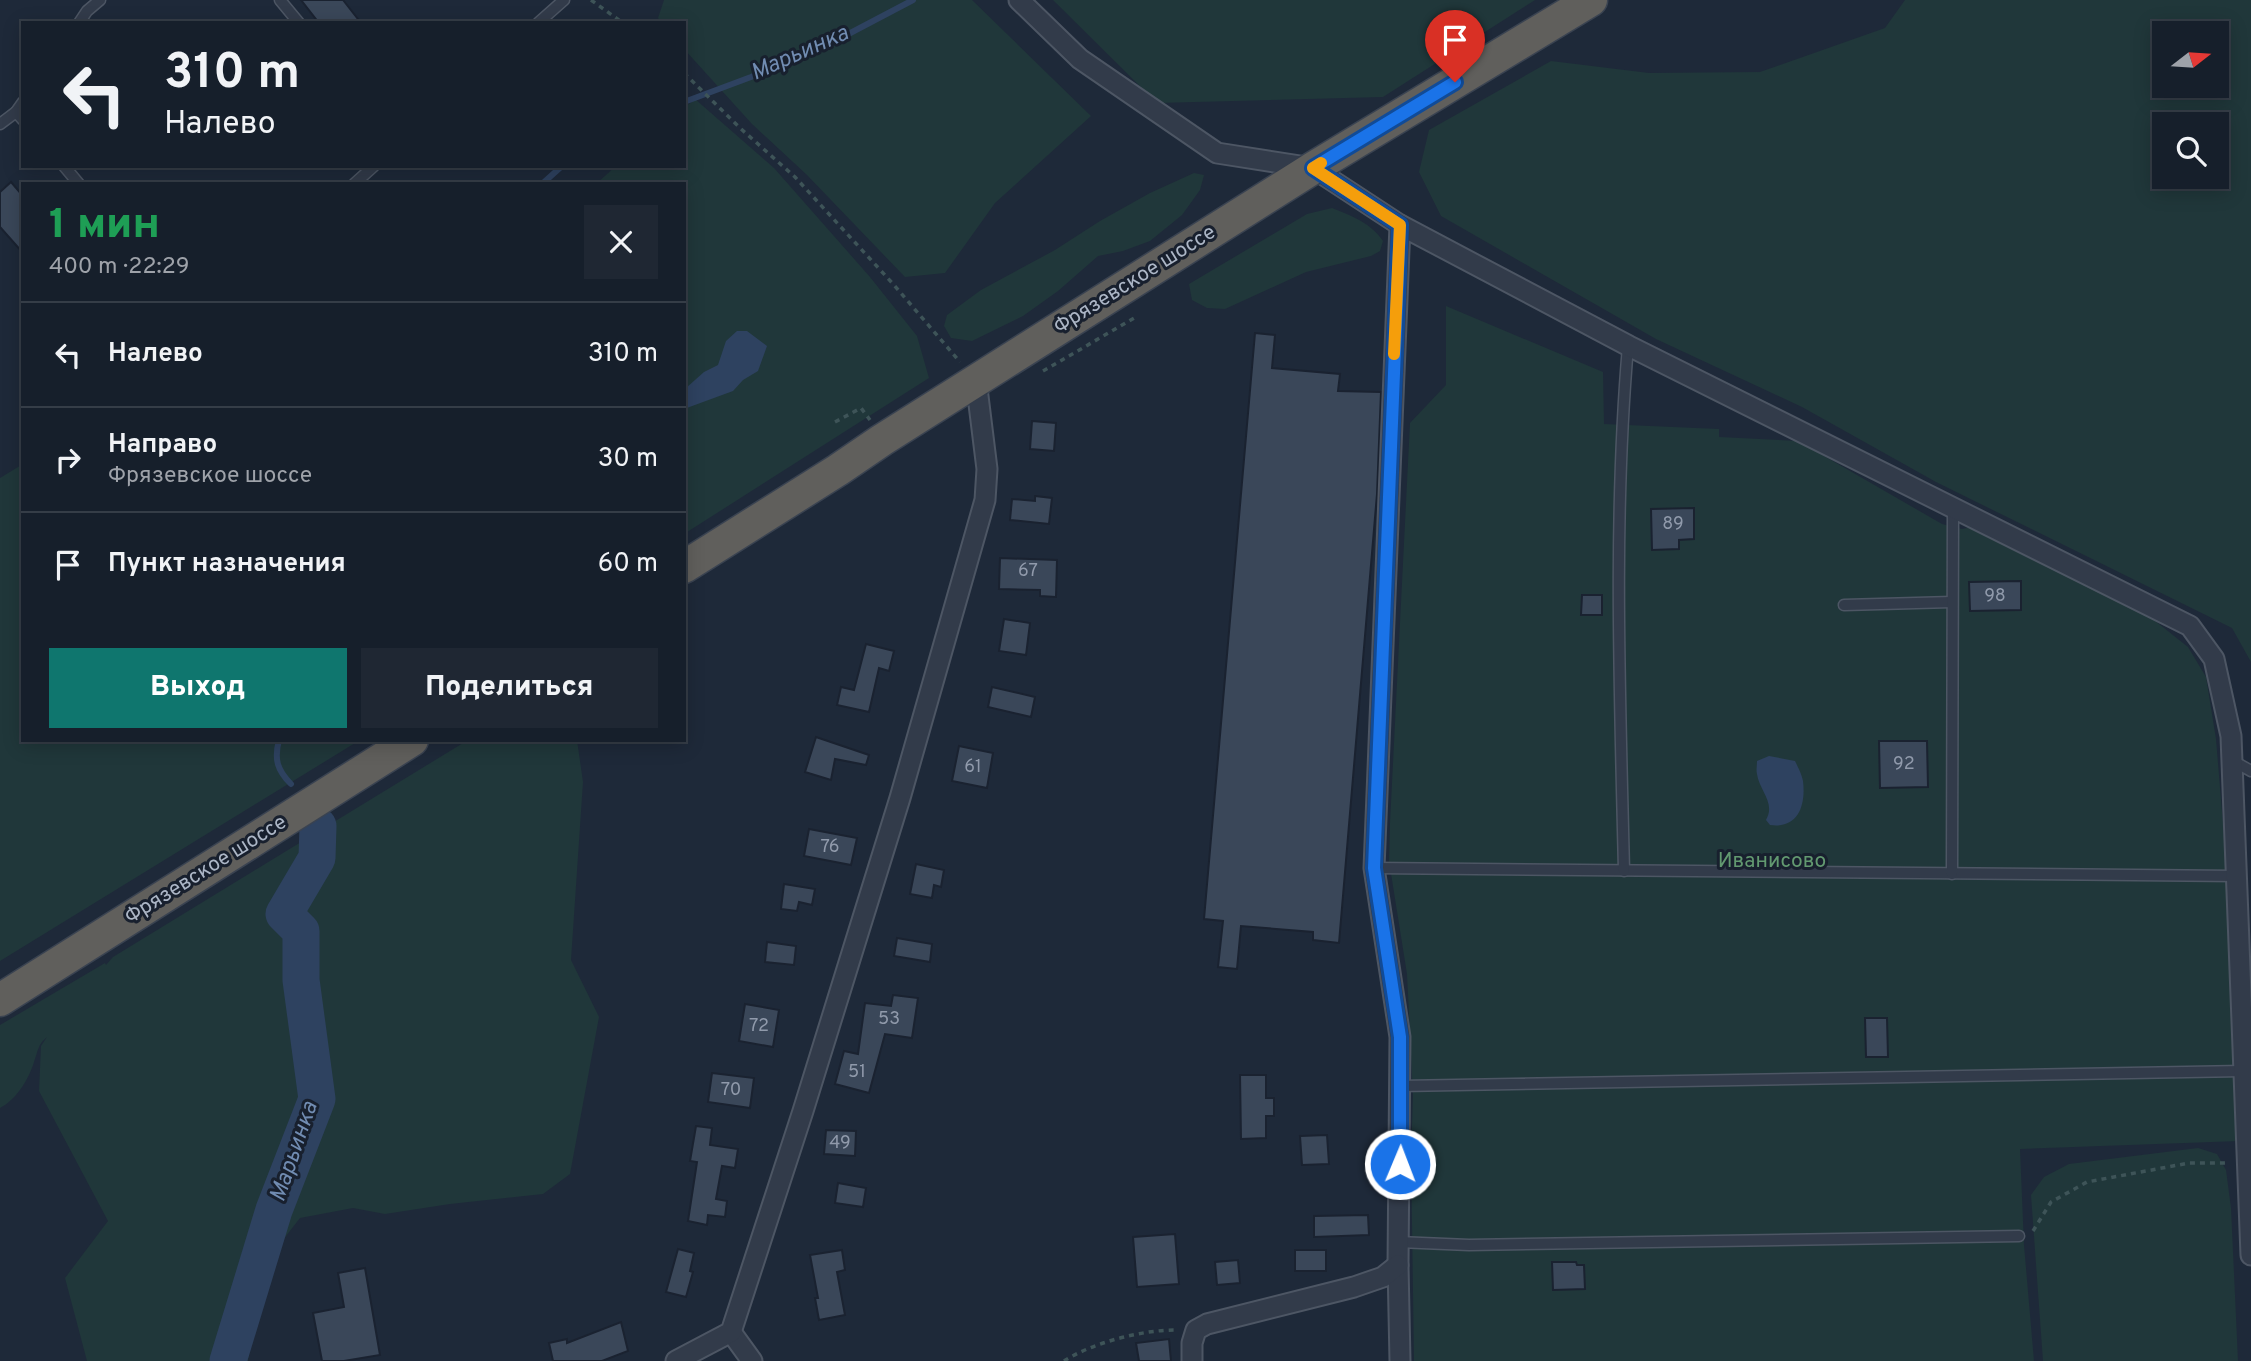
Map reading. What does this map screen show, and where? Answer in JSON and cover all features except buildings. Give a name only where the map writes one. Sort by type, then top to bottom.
[{"type":"highway","name":"Фрязевское шоссе","points":[[686,567],[968,371],[1313,168],[1591,0]]},
{"type":"highway","name":"Фрязевское шоссе","points":[[0,1000],[409,742]]},
{"type":"street","points":[[1019,0],[1080,59],[1217,153],[1313,168],[1400,225],[1629,346],[2190,626],[2214,659],[2231,736],[2251,1255]]},
{"type":"street","points":[[1400,225],[1374,868],[1400,1037],[1400,1361]]},
{"type":"street","points":[[676,1361],[731,1332],[900,798],[985,499],[987,469],[968,371]]},
{"type":"street","points":[[1192,1361],[1192,1343],[1196,1330],[1207,1324],[1354,1287],[1383,1277],[1398,1265]]},
{"type":"street","points":[[731,1332],[752,1361]]},
{"type":"lane","points":[[80,21],[100,0]]},
{"type":"lane","points":[[280,0],[297,21]]},
{"type":"lane","points":[[540,21],[564,0]]},
{"type":"lane","points":[[0,124],[19,116]]},
{"type":"lane","points":[[66,168],[77,182]]},
{"type":"lane","points":[[356,182],[372,168]]},
{"type":"lane","points":[[1625,871],[1618,582],[1622,426],[1629,346]]},
{"type":"lane","points":[[1952,874],[1953,507]]},
{"type":"lane","points":[[1844,605],[1952,602]]},
{"type":"lane","points":[[2232,761],[2251,771]]},
{"type":"lane","points":[[1374,868],[2237,876]]},
{"type":"lane","points":[[1401,1086],[2243,1071]]},
{"type":"lane","points":[[1398,1242],[1469,1245],[2018,1236]]},
{"type":"path","points":[[591,0],[620,21]]},
{"type":"path","points":[[686,75],[795,177],[968,371]]},
{"type":"path","points":[[1094,341],[1136,317]]},
{"type":"path","points":[[835,422],[861,408],[869,420]]},
{"type":"path","points":[[2031,1234],[2051,1202],[2087,1182],[2189,1163],[2247,1163]]},
{"type":"path","points":[[1064,1361],[1101,1344],[1159,1330],[1196,1330]]},
{"type":"green space","points":[[664,0],[972,0],[1091,116],[995,203],[945,273],[905,277],[807,175],[752,124],[686,51],[686,21],[660,21],[658,18]]},
{"type":"green space","points":[[1053,0],[1535,0],[1383,97],[1157,103]]},
{"type":"green space","points":[[1905,0],[2251,0],[2251,662],[2232,628],[1936,482],[1802,407],[1656,339],[1441,216],[1419,172],[1429,130],[1551,61],[1649,73],[1760,72],[1885,28]]},
{"type":"green space","points":[[695,99],[774,168],[870,277],[917,336],[929,378],[686,533],[686,182],[598,182],[614,168],[686,168],[686,106]]},
{"type":"green space","points":[[1194,173],[1204,175],[1200,190],[1182,215],[1150,241],[1123,251],[1098,256],[1058,291],[1023,316],[972,341],[951,338],[944,326],[947,315],[981,290],[1055,250],[1150,193]]},
{"type":"green space","points":[[1332,208],[1373,229],[1383,241],[1380,251],[1371,256],[1306,272],[1225,309],[1207,308],[1192,300],[1189,284],[1307,214]]},
{"type":"green space","name":"Иванисово","points":[[1446,306],[1603,372],[1604,424],[1719,429],[1719,437],[1798,441],[1942,524],[1962,529],[1972,527],[2140,609],[2188,647],[2206,677],[2216,739],[2226,860],[2240,1141],[2020,1149],[2024,1245],[2034,1361],[1414,1361],[1411,1156],[1413,1095],[1407,974],[1389,861],[1390,823],[1410,423],[1446,385]]},
{"type":"green space","points":[[21,465],[21,742],[357,742],[0,961],[0,478]]},
{"type":"green space","points":[[465,742],[577,742],[583,782],[571,960],[599,1017],[570,1174],[543,1194],[385,1214],[353,1208],[300,1218],[259,1271],[248,1361],[87,1361],[65,1278],[108,1221],[39,1091],[41,1046],[47,1037],[40,1045],[25,1082],[11,1100],[0,1108],[0,1025],[105,963],[106,965],[113,957]]},
{"type":"green space","points":[[2198,1148],[2217,1154],[2226,1170],[2231,1208],[2238,1361],[2043,1361],[2031,1195],[2044,1177],[2069,1164]]},
{"type":"water","points":[[737,331],[747,331],[767,346],[758,371],[743,380],[733,391],[686,408],[686,388],[704,372],[718,365],[726,341]]},
{"type":"water","points":[[1769,756],[1795,761],[1803,781],[1803,799],[1798,814],[1794,819],[1780,825],[1770,825],[1766,820],[1769,814],[1768,802],[1758,780],[1757,761]]},
{"type":"waterway","name":"Марьинка","points":[[686,101],[818,50],[913,0]]},
{"type":"waterway","name":"Марьинка","points":[[544,182],[560,168]]},
{"type":"waterway","name":"Марьинка","points":[[279,742],[278,764],[291,784]]},
{"type":"waterway","name":"Марьинка","points":[[228,1361],[274,1210],[317,1099],[301,980],[301,931],[284,914],[317,858],[318,826]]},
{"type":"slow traffic","points":[[1321,163],[1313,168],[1400,225],[1394,354]]},
{"type":"route","points":[[1400,1164],[1400,1037],[1374,868],[1400,225],[1313,168],[1455,82]]}]
